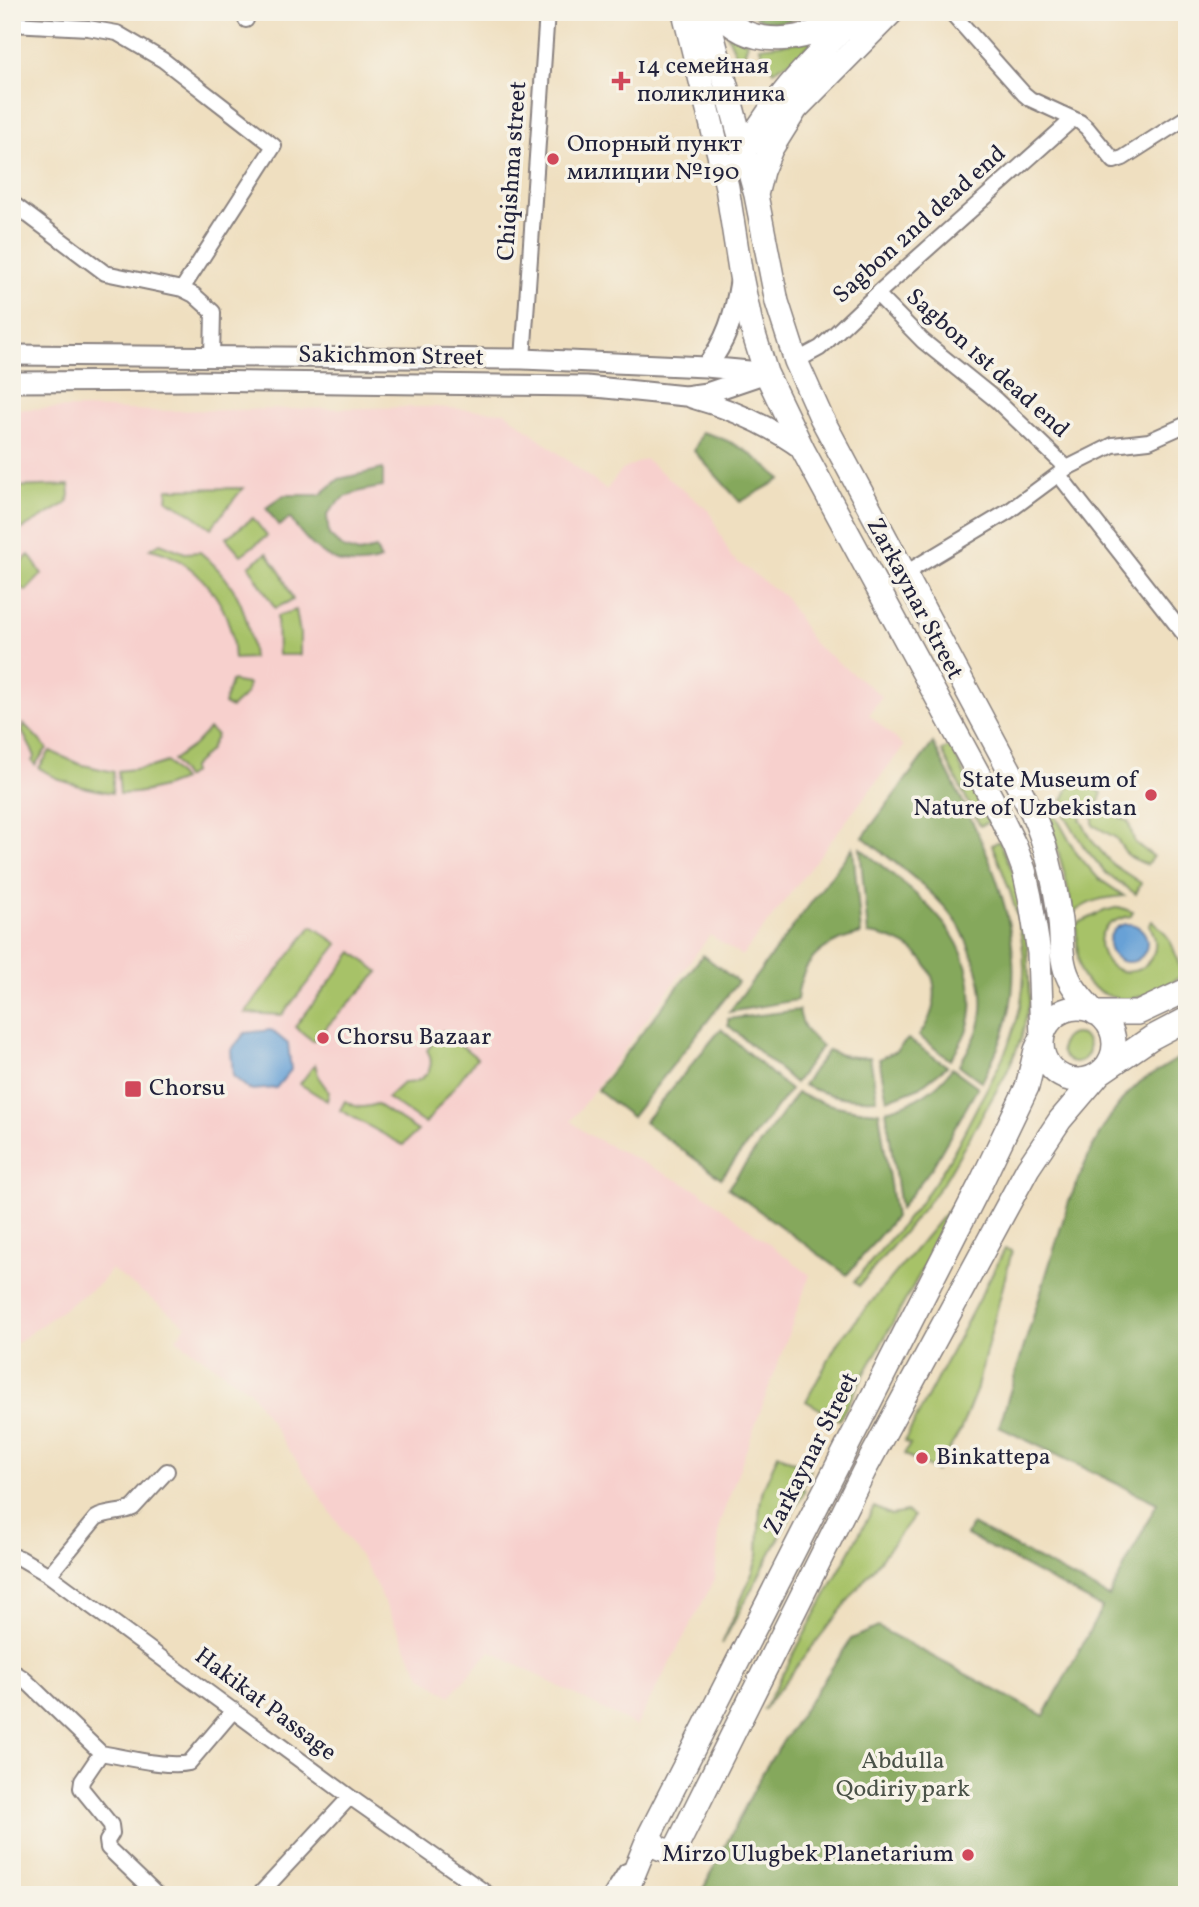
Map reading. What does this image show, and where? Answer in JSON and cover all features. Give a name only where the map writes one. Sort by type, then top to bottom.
[{"type":"main road","name":"Zarkaynar Street","points":[[684,12],[727,187],[751,325],[773,391],[988,792],[1024,870],[1040,967],[1042,1049],[1046,1061],[1059,1074],[1076,1080],[1089,1078],[1187,1018]]},
{"type":"main road","name":"Zarkaynar Street","points":[[650,1834],[659,1849],[676,1848],[864,1471],[1022,1180],[1060,1119],[1111,1058],[1114,1040],[1108,1024],[1072,986],[1064,968],[1054,882],[1032,811],[904,574],[796,361],[774,292],[756,195],[706,12]]},
{"type":"main road","points":[[718,12],[736,29],[772,39],[795,38],[816,33],[859,12]]},
{"type":"main road","points":[[859,12],[782,93],[756,131],[727,187],[756,195],[771,149],[796,109],[892,12]]},
{"type":"main road","points":[[706,368],[724,340],[733,318],[741,276]]},
{"type":"main road","name":"Sakichmon Street","points":[[12,355],[523,359],[766,373],[809,391]]},
{"type":"main road","name":"Sakichmon Street","points":[[12,382],[207,381],[586,386],[685,396],[707,393],[796,361]]},
{"type":"main road","points":[[685,396],[740,414],[783,435],[803,450]]},
{"type":"main road","name":"Zarkaynar Street","points":[[625,1895],[650,1834],[981,1183],[1027,1087],[1036,1050],[1050,1021],[1063,1011],[1079,1008],[1096,1013],[1138,1013],[1187,990]]},
{"type":"street","name":"Chiqishma street","points":[[523,359],[547,12]]},
{"type":"street","points":[[951,12],[1024,94],[1073,118],[1087,128],[1114,161],[1187,117]]},
{"type":"street","points":[[18,20],[117,33],[163,60],[274,145],[182,289]]},
{"type":"street","name":"Sagbon 2nd dead end","points":[[796,361],[820,348],[1073,118]]},
{"type":"street","points":[[12,203],[105,273],[182,289],[194,295],[213,310],[212,357]]},
{"type":"street","name":"Sagbon 1st dead end","points":[[877,294],[922,341],[996,400],[1063,472],[1187,638]]},
{"type":"street","points":[[904,574],[1009,511],[1063,472],[1113,445],[1149,441],[1187,424]]},
{"type":"street","points":[[49,1575],[96,1518],[104,1513],[133,1508],[167,1471]]},
{"type":"street","name":"Hakikat Passage","points":[[12,1556],[49,1575],[489,1895]]},
{"type":"street","points":[[12,1671],[23,1678],[101,1753],[154,1762],[181,1765],[189,1763],[234,1710]]},
{"type":"street","points":[[101,1753],[82,1781],[81,1788],[111,1825],[108,1848],[157,1895]]},
{"type":"street","points":[[258,1895],[351,1797]]},
{"type":"street","points":[[611,1895],[650,1834]]},
{"type":"shaded area","name":"Chorsu Bazaar","points":[[433,407],[505,412],[606,490],[622,470],[645,459],[709,511],[731,557],[785,597],[813,643],[882,696],[869,715],[904,746],[742,956],[710,935],[571,1121],[587,1134],[701,1192],[810,1275],[720,1522],[715,1579],[636,1726],[490,1651],[450,1696],[422,1676],[368,1569],[250,1391],[176,1339],[186,1325],[111,1269],[100,1283],[12,1346],[12,409],[151,411]]},
{"type":"green space","points":[[749,12],[808,12],[786,21],[771,22]]},
{"type":"green space","points":[[727,34],[748,42],[741,65]]},
{"type":"green space","points":[[815,40],[795,58],[773,71],[759,47]]},
{"type":"green space","points":[[702,432],[745,450],[781,479],[740,502],[694,451]]},
{"type":"green space","points":[[383,469],[383,487],[351,494],[327,515],[329,535],[343,548],[359,553],[376,549],[381,560],[352,564],[328,557],[308,541],[290,518],[279,526],[266,508],[284,495],[320,495],[339,479]]},
{"type":"green space","points":[[69,485],[67,503],[12,535],[12,487]]},
{"type":"green space","points":[[243,488],[211,528],[167,500],[168,489]]},
{"type":"green space","points":[[253,518],[267,536],[241,555],[226,538]]},
{"type":"green space","points":[[160,543],[185,553],[200,552],[224,575],[244,612],[253,658],[234,659],[227,618],[212,591],[190,568],[164,553],[150,549]]},
{"type":"green space","points":[[267,553],[282,575],[293,600],[275,608],[249,566]]},
{"type":"green space","points":[[29,555],[42,574],[26,591],[12,582],[12,571]]},
{"type":"green space","points":[[296,610],[300,655],[278,655],[277,616]]},
{"type":"green space","points":[[231,681],[248,684],[246,694],[231,708],[224,704]]},
{"type":"green space","points":[[24,724],[47,748],[35,765],[32,761],[35,756],[22,731]]},
{"type":"green space","points":[[209,729],[217,735],[209,751],[185,778],[173,760],[194,745]]},
{"type":"green space","points":[[933,743],[995,875],[1006,910],[1012,945],[1013,981],[1008,1017],[982,1082],[959,1065],[980,1024],[982,1009],[979,977],[964,935],[939,901],[863,837]]},
{"type":"green space","points":[[950,746],[989,822],[980,826],[942,751]]},
{"type":"green space","points":[[50,751],[79,764],[114,772],[112,793],[60,780],[39,768]]},
{"type":"green space","points":[[167,762],[182,780],[152,790],[120,794],[118,771]]},
{"type":"green space","points":[[1075,774],[1102,793],[1097,807],[1128,821],[1135,843],[1153,856],[1147,865],[1128,856],[1116,838],[1093,825],[1093,818],[1083,812],[1080,819],[1093,842],[1112,864],[1141,883],[1136,894],[1106,873],[1084,847],[1060,807]]},
{"type":"green space","points":[[1050,806],[1077,854],[1098,878],[1124,896],[1097,900],[1073,913],[1046,808]]},
{"type":"green space","points":[[999,841],[1015,877],[1026,918],[1030,1001],[1021,1039],[1006,1074],[945,1180],[859,1286],[854,1282],[921,1201],[946,1165],[1010,1041],[1023,991],[1024,957],[1015,908],[992,845]]},
{"type":"green space","points":[[853,847],[861,934],[836,942],[816,955],[803,974],[797,1000],[729,1012]]},
{"type":"green space","points":[[860,848],[932,910],[951,933],[963,955],[970,981],[970,1020],[961,1043],[950,1060],[919,1036],[929,1018],[934,1000],[934,983],[928,968],[919,956],[905,945],[868,934]]},
{"type":"green space","points":[[1119,907],[1133,912],[1131,916],[1109,924],[1100,939],[1103,955],[1112,967],[1132,971],[1150,960],[1155,938],[1149,925],[1152,921],[1169,939],[1182,976],[1151,993],[1129,999],[1107,995],[1087,982],[1080,968],[1076,924]]},
{"type":"green space","points":[[312,926],[338,944],[282,1015],[245,1013]]},
{"type":"green space","points":[[353,952],[379,972],[313,1041],[295,1027]]},
{"type":"green space","points":[[703,955],[738,982],[632,1117],[597,1090]]},
{"type":"green space","points":[[799,1010],[806,1030],[822,1046],[795,1083],[728,1025],[728,1019]]},
{"type":"green space","points":[[721,1029],[790,1090],[721,1178],[644,1122]]},
{"type":"green space","points":[[443,1031],[477,1058],[425,1124],[387,1098],[403,1083],[416,1081],[426,1074],[431,1063],[427,1050]]},
{"type":"green space","points":[[1075,1034],[1085,1038],[1089,1048],[1085,1058],[1075,1062],[1065,1058],[1061,1048],[1065,1038]]},
{"type":"green space","points":[[908,1039],[947,1066],[920,1087],[887,1100],[879,1059],[896,1051]]},
{"type":"green space","points":[[828,1050],[848,1056],[870,1057],[877,1099],[839,1097],[803,1085]]},
{"type":"green space","name":"Abdulla Qodiriy park","points":[[1187,1053],[1187,1895],[700,1895],[764,1770],[851,1639],[878,1627],[1044,1716],[1102,1608],[967,1535],[972,1524],[1109,1597],[1157,1503],[999,1427],[1069,1201],[1092,1148],[1123,1099],[1140,1082]]},
{"type":"green space","points":[[315,1064],[319,1078],[329,1092],[327,1101],[300,1084]]},
{"type":"green space","points":[[952,1068],[978,1087],[933,1166],[900,1209],[886,1110],[924,1095]]},
{"type":"green space","points":[[797,1093],[837,1106],[879,1112],[895,1217],[847,1275],[728,1188]]},
{"type":"green space","points":[[345,1101],[360,1107],[376,1104],[418,1131],[403,1145],[340,1110]]},
{"type":"green space","points":[[953,1204],[956,1207],[941,1236],[839,1420],[806,1401],[838,1342]]},
{"type":"green space","points":[[1005,1249],[1012,1251],[976,1391],[960,1431],[936,1471],[904,1454],[910,1444],[904,1442]]},
{"type":"green space","points":[[778,1454],[810,1470],[802,1488],[805,1490],[722,1644],[758,1555],[760,1504],[763,1489]]},
{"type":"green space","points":[[874,1507],[891,1515],[907,1512],[914,1516],[763,1710]]},
{"type":"water","points":[[1128,924],[1141,930],[1147,943],[1141,956],[1128,962],[1115,956],[1109,943],[1115,930]]},
{"type":"water","points":[[271,1030],[288,1044],[291,1070],[276,1088],[250,1090],[233,1076],[231,1050],[245,1033]]},
{"type":"place","name":"14 семейная поликлиника","points":[[621,81]]},
{"type":"place","name":"Опорный пункт милиции №190","points":[[553,159]]},
{"type":"place","name":"State Museum of Nature of Uzbekistan","points":[[1151,795]]},
{"type":"place","name":"Chorsu Bazaar","points":[[323,1038]]},
{"type":"place","name":"Chorsu","points":[[133,1089]]},
{"type":"place","name":"Binkattepa","points":[[922,1458]]},
{"type":"place","name":"Mirzo Ulugbek Planetarium","points":[[968,1855]]}]
